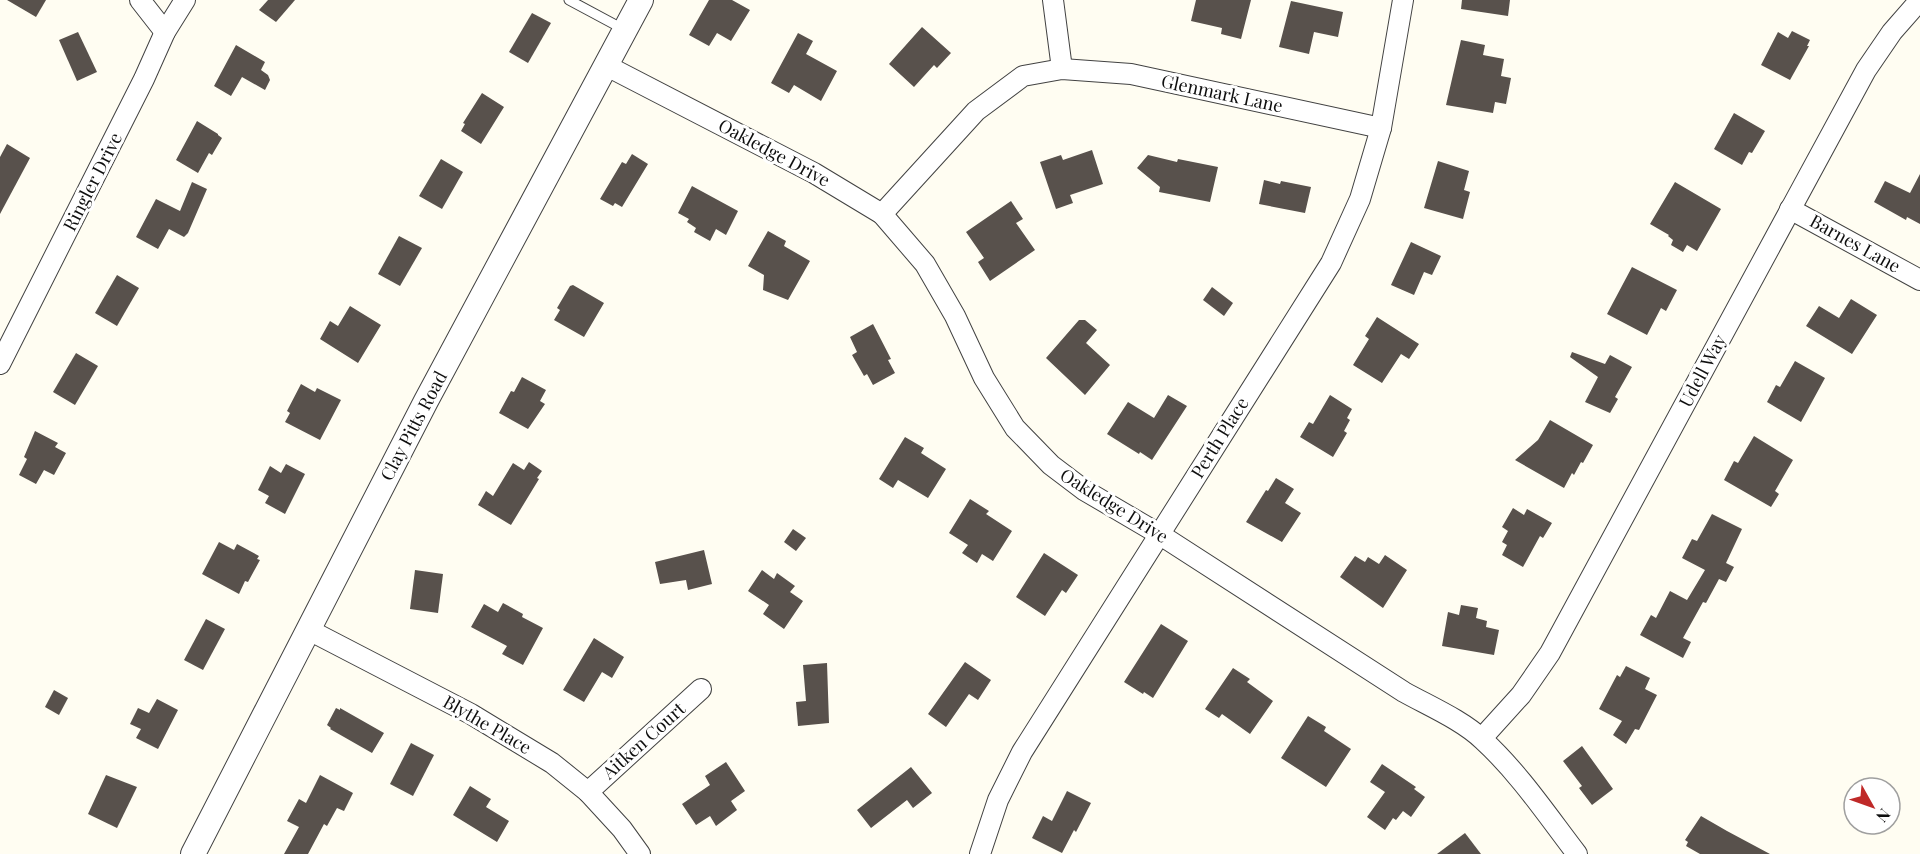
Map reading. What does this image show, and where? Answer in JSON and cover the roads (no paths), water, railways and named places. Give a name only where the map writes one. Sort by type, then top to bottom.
[{"type":"street","points":[[140,0],[165,32]]},
{"type":"street","name":"Ringler Drive","points":[[0,364],[144,79],[165,32],[185,0]]},
{"type":"street","name":"Clay Pitts Road","points":[[193,854],[426,401],[641,0]]},
{"type":"street","points":[[1053,0],[1062,69]]},
{"type":"street","name":"Perth Place","points":[[980,854],[998,800],[1022,752],[1330,263],[1360,199],[1381,128],[1403,0]]},
{"type":"street","name":"Udell Way","points":[[1482,738],[1521,695],[1550,653],[1866,70],[1892,32],[1920,0]]},
{"type":"street","name":"Oakledge Drive","points":[[607,66],[814,173],[882,214],[925,264],[956,316],[984,378],[1016,428],[1051,465],[1084,490],[1159,534],[1404,692],[1445,714],[1482,738],[1512,770],[1577,854]]},
{"type":"street","name":"Glenmark Lane","points":[[882,214],[976,111],[1023,76],[1062,69],[1131,74],[1381,128]]},
{"type":"street","name":"Barnes Lane","points":[[1790,208],[1920,280]]},
{"type":"street","name":"Blythe Place","points":[[309,630],[507,735],[552,763],[588,792],[622,829],[640,854]]},
{"type":"street","name":"Aitken Court","points":[[588,792],[701,689]]},
{"type":"lane","points":[[569,0],[626,30]]}]
